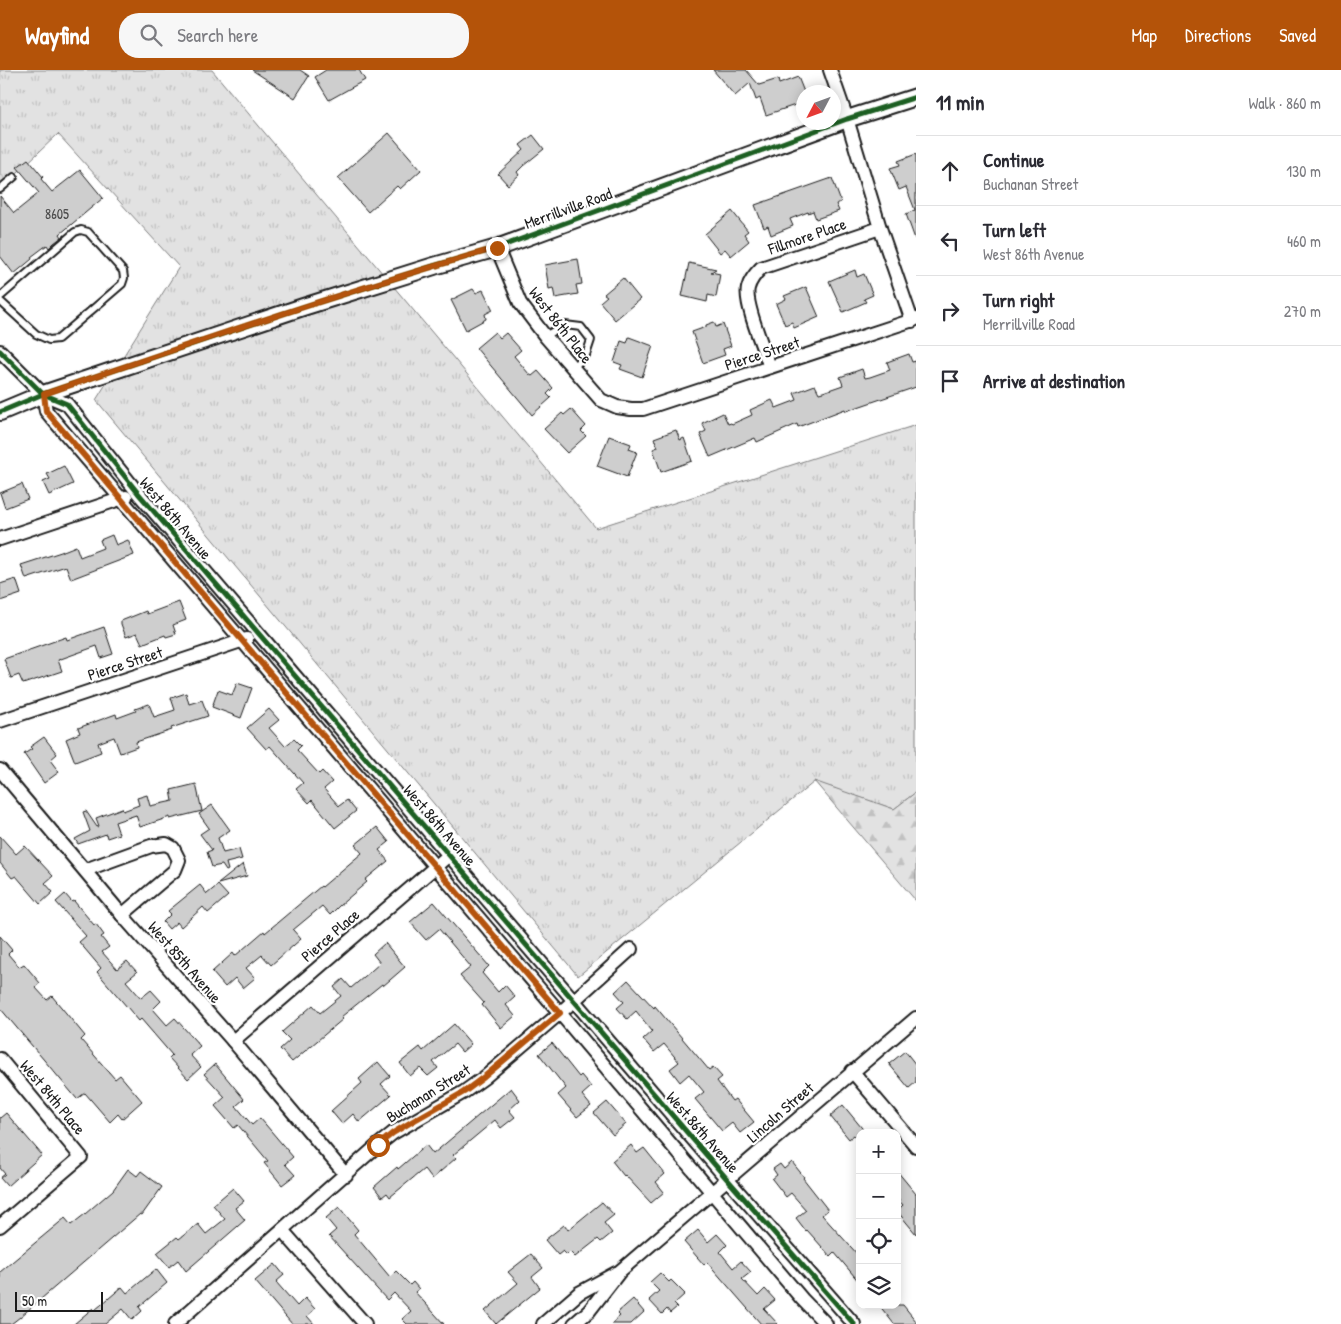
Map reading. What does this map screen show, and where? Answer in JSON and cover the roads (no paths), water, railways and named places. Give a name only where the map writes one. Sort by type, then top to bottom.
[{"type":"street","points":[[830,70],[880,228],[914,320]]},
{"type":"street","name":"Merrillville Road","points":[[0,412],[44,394],[303,306],[497,248],[847,119],[916,97]]},
{"type":"street","name":"Fillmore Place","points":[[770,367],[747,301],[747,289],[752,278],[761,268],[880,228]]},
{"type":"street","name":"West 86th Place","points":[[497,248],[520,302],[545,336],[601,400],[617,407]]},
{"type":"street","name":"Pierce Street","points":[[617,407],[642,409],[914,320]]},
{"type":"street","name":"West 86th Avenue","points":[[0,351],[44,394],[67,404],[138,493],[727,1179],[854,1324]]},
{"type":"street","name":"West 86th Avenue","points":[[44,394],[46,411],[802,1299],[826,1324]]},
{"type":"street","points":[[0,539],[138,493]]},
{"type":"street","name":"Pierce Street","points":[[0,722],[260,635]]},
{"type":"street","name":"West 85th Avenue","points":[[0,770],[122,915],[233,1040],[346,1175]]},
{"type":"street","points":[[85,870],[151,846],[166,844],[173,848],[179,860],[174,870],[122,915]]},
{"type":"street","name":"Pierce Place","points":[[233,1040],[449,855]]},
{"type":"street","name":"Buchanan Street","points":[[175,1324],[378,1145],[393,1133],[464,1092],[484,1077],[574,1001],[631,949]]},
{"type":"street","name":"Lincoln Street","points":[[574,1324],[589,1311],[620,1271],[916,1018]]},
{"type":"street","name":"West 84th Place","points":[[0,1059],[81,1157],[0,1226]]},
{"type":"street","points":[[852,1071],[916,1146]]},
{"type":"street","points":[[282,1230],[365,1324]]},
{"type":"street","name":"Lincoln Street","points":[[543,1324],[579,1293],[620,1271]]},
{"type":"lane","points":[[0,189],[14,177]]},
{"type":"lane","points":[[0,297],[75,232],[81,230],[88,232],[123,272],[122,284],[58,339],[49,340],[36,334],[0,301]]},
{"type":"lane","points":[[545,336],[565,325],[581,327],[590,340],[586,354],[573,368]]}]
